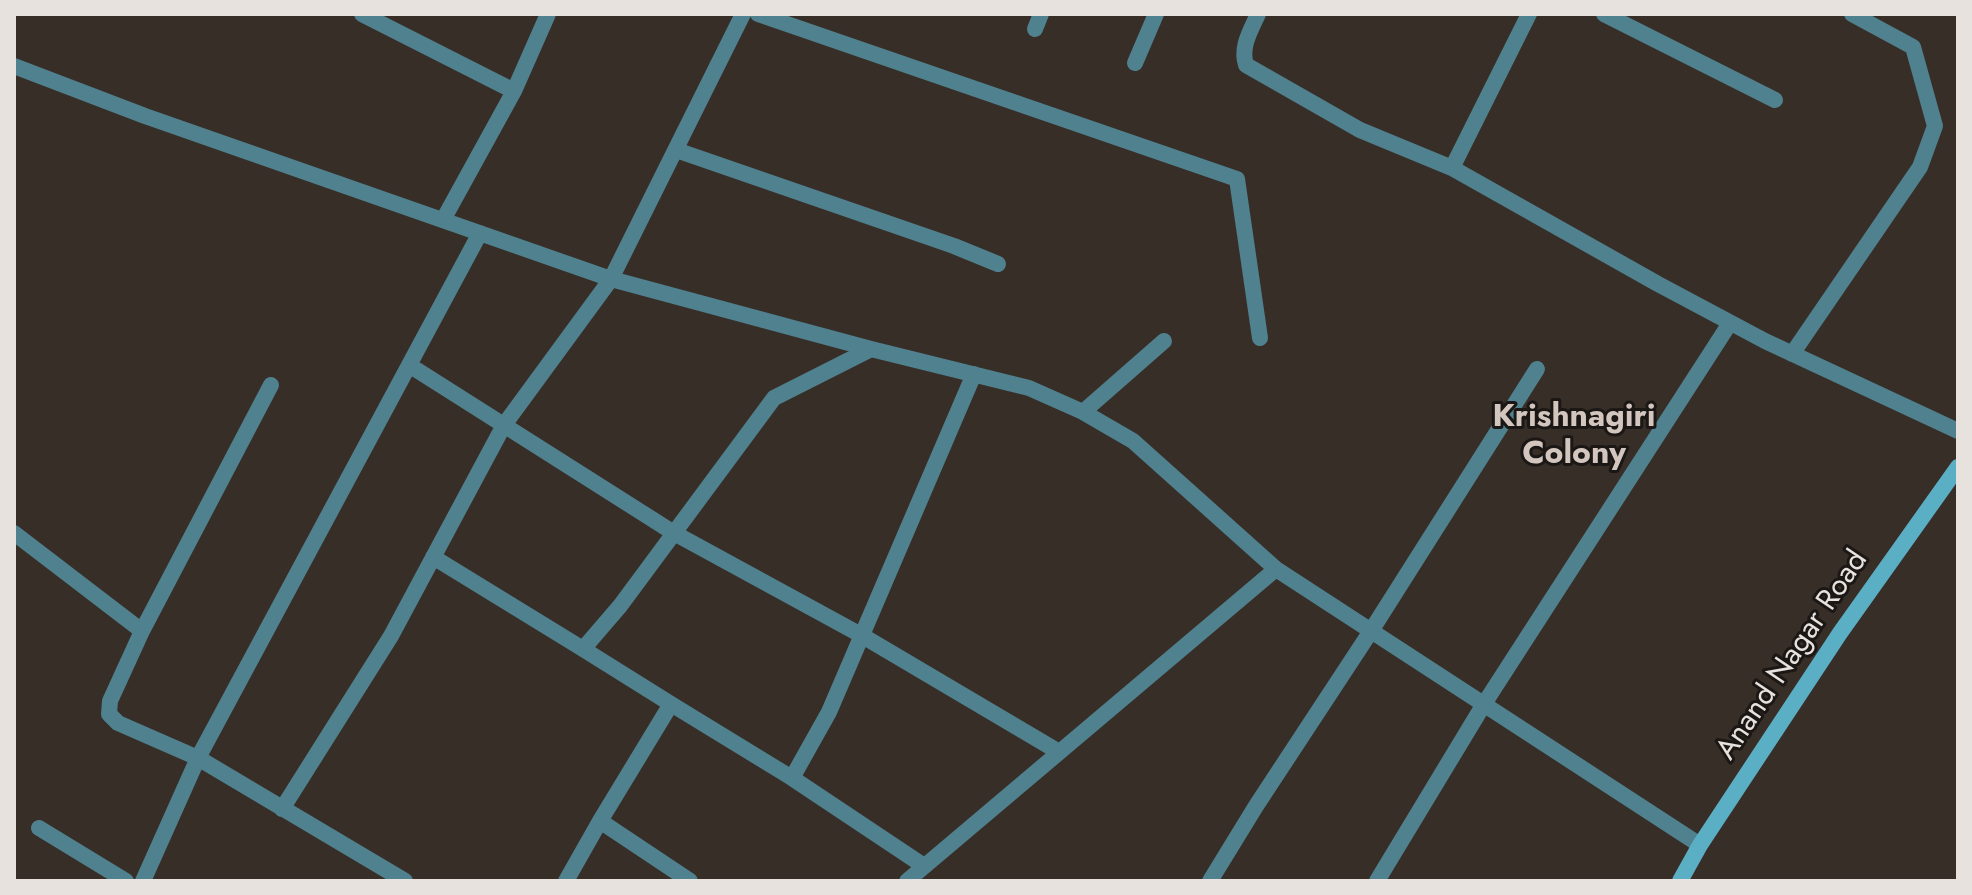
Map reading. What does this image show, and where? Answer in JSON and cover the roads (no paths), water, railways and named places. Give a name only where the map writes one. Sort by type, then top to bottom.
[{"type":"street","points":[[362,14],[514,91]]},
{"type":"street","points":[[443,220],[514,91],[548,14]]},
{"type":"street","points":[[282,809],[391,636],[504,425],[611,279],[743,14]]},
{"type":"street","points":[[758,14],[1237,179],[1260,338]]},
{"type":"street","points":[[1135,63],[1156,14]]},
{"type":"street","points":[[1258,14],[1245,42],[1243,55],[1246,65],[1360,130],[1452,168],[1730,323],[1958,431]]},
{"type":"street","points":[[1452,168],[1529,14]]},
{"type":"street","points":[[1604,14],[1775,100]]},
{"type":"street","points":[[1792,354],[1920,167],[1935,126],[1913,47],[1852,14]]},
{"type":"street","points":[[14,66],[145,116],[611,279],[1029,388],[1083,412],[1133,441],[1276,569],[1700,845]]},
{"type":"street","points":[[676,150],[998,264]]},
{"type":"street","points":[[143,881],[198,758],[480,233]]},
{"type":"street","points":[[1377,881],[1484,704],[1730,323]]},
{"type":"street","points":[[1083,412],[1164,341]]},
{"type":"street","points":[[583,649],[620,606],[774,398],[871,349]]},
{"type":"street","points":[[409,365],[674,533],[861,635],[1059,752]]},
{"type":"street","points":[[1210,881],[1537,369]]},
{"type":"street","points":[[792,778],[829,712],[974,374]]},
{"type":"street","points":[[271,385],[142,631],[110,701],[109,714],[118,723],[198,758],[405,881]]},
{"type":"street","name":"Anand Nagar Road","points":[[1680,881],[1700,845],[1840,633],[1958,467]]},
{"type":"street","points":[[14,533],[142,631]]},
{"type":"street","points":[[433,557],[792,778],[924,866]]},
{"type":"street","points":[[907,881],[1276,569]]},
{"type":"street","points":[[566,881],[671,704]]},
{"type":"street","points":[[600,821],[690,881]]},
{"type":"street","points":[[39,828],[126,881]]},
{"type":"district","name":"Krishnagiri Colony","points":[[1574,436]]}]
